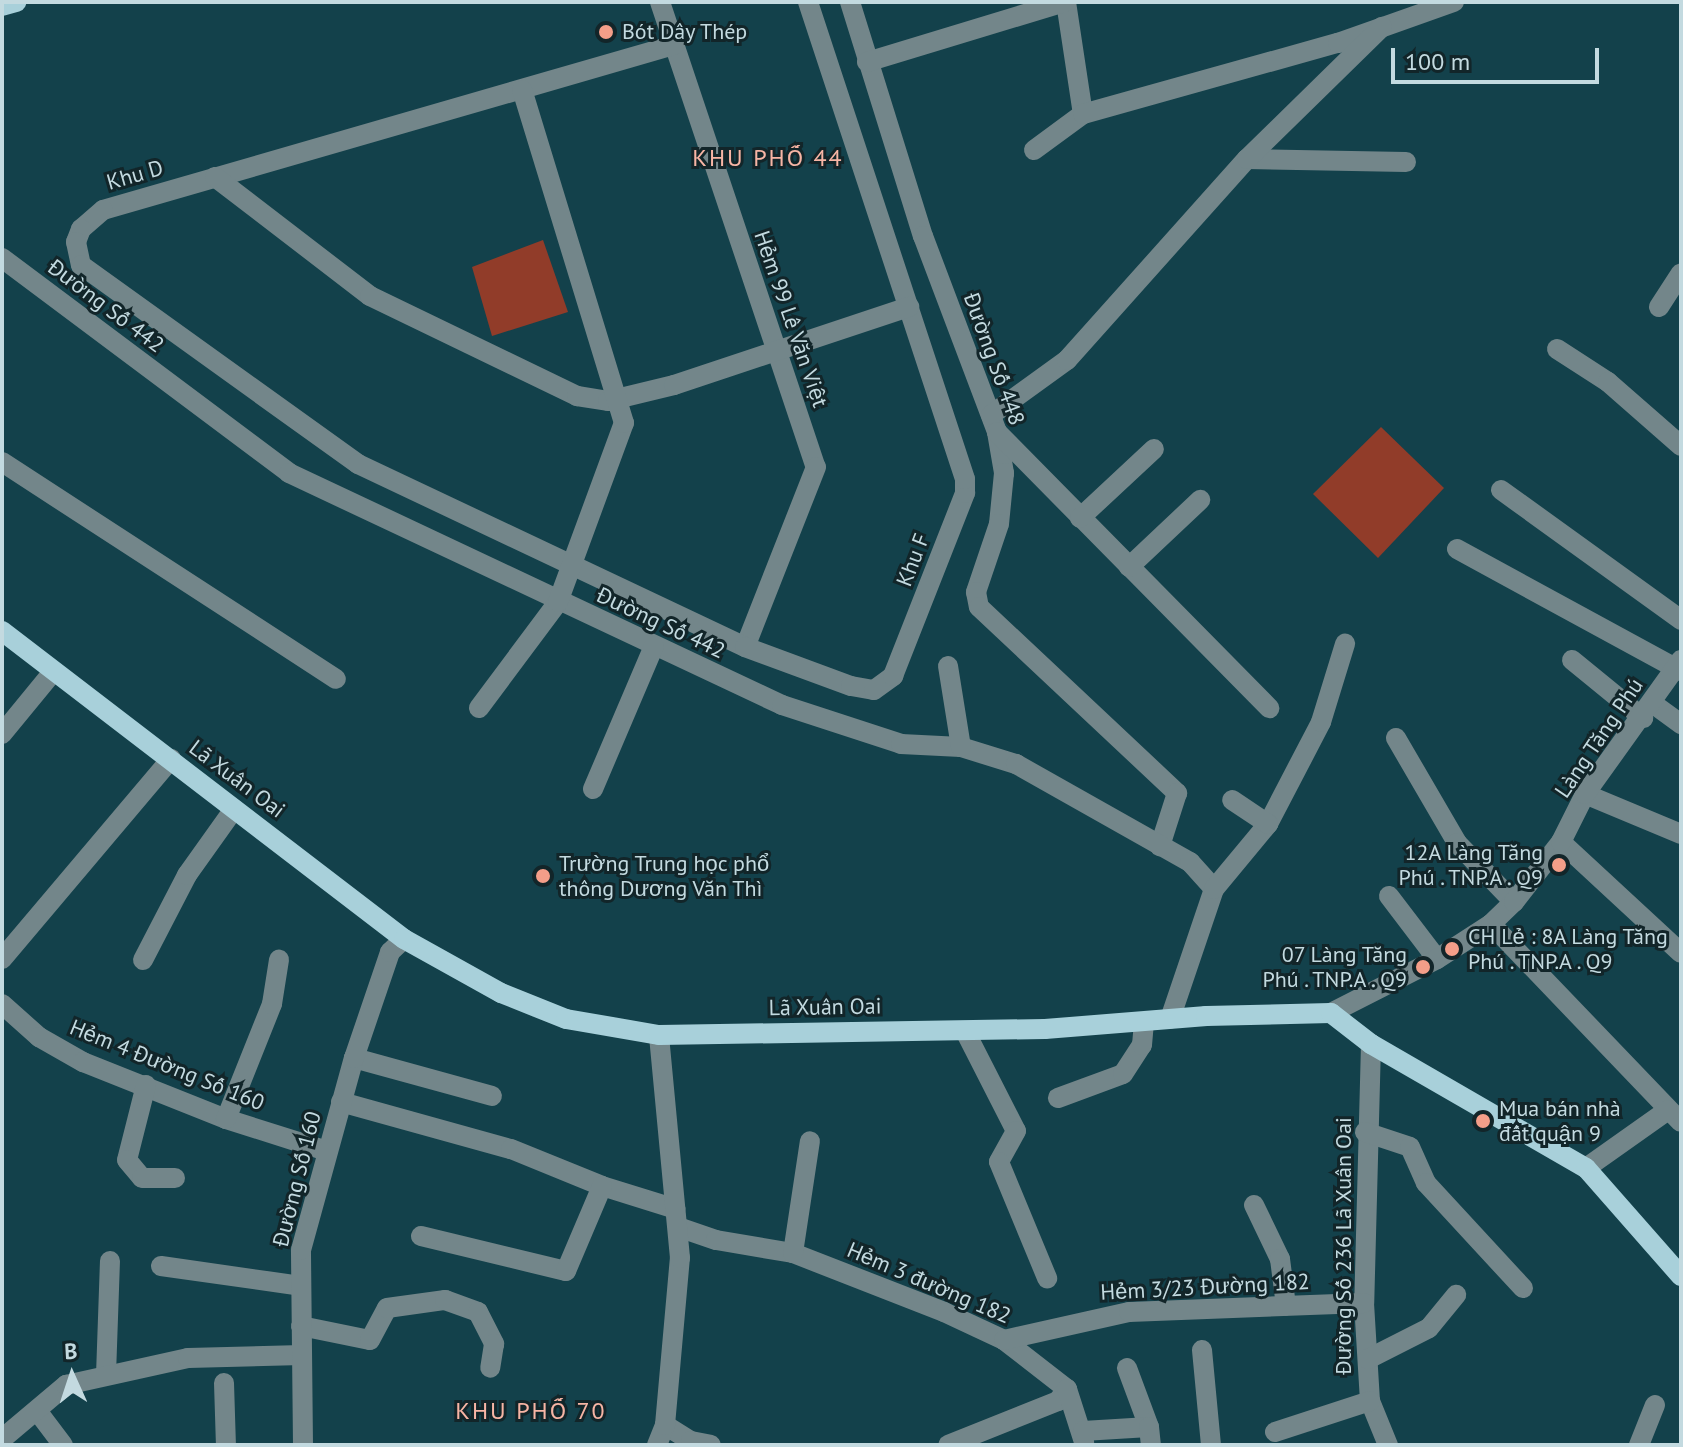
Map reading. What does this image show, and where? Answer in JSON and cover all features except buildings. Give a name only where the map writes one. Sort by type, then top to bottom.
[{"type":"main road","points":[[2,6],[16,2]]},
{"type":"main road","name":"Lã Xuân Oai","points":[[2,631],[404,939],[501,993],[566,1019],[659,1035],[965,1031],[1331,1013]]},
{"type":"main road","points":[[1331,1013],[1371,1044],[1586,1168],[1681,1276]]},
{"type":"street","name":"Hẻm 99 Lê Văn Việt","points":[[660,2],[816,467],[745,647]]},
{"type":"street","name":"Khu F","points":[[574,563],[745,647],[863,690],[874,690],[893,676],[965,493],[958,454],[808,2]]},
{"type":"street","name":"Đường Số 448","points":[[850,2],[923,236],[994,424],[1004,473],[999,524],[976,592],[979,607],[1177,793],[1160,846]]},
{"type":"street","points":[[867,62],[1065,2],[1083,114]]},
{"type":"street","points":[[1034,150],[1083,114],[1382,27],[1454,2]]},
{"type":"street","points":[[1269,708],[1080,518],[994,424],[1067,360],[1247,159],[1382,27]]},
{"type":"street","points":[[215,177],[674,45]]},
{"type":"street","points":[[479,708],[558,602],[622,440],[624,423],[522,90]]},
{"type":"street","points":[[1247,159],[1406,162]]},
{"type":"street","points":[[215,177],[276,229],[396,311],[577,396],[615,399],[775,352],[909,307]]},
{"type":"street","name":"Khu D","points":[[215,177],[103,210],[81,229],[76,242],[81,265],[345,457],[574,563]]},
{"type":"street","name":"Đường Số 442","points":[[2,258],[289,473],[782,705],[886,740],[961,747],[1016,764],[1190,862],[1214,889]]},
{"type":"street","points":[[1659,307],[1681,273]]},
{"type":"street","points":[[1557,349],[1608,382],[1681,446]]},
{"type":"street","points":[[1080,518],[1154,449]]},
{"type":"street","points":[[2,462],[336,679]]},
{"type":"street","points":[[1501,490],[1681,620]]},
{"type":"street","points":[[1129,567],[1200,500]]},
{"type":"street","points":[[1457,549],[1679,667]]},
{"type":"street","points":[[1170,1019],[1214,889],[1268,824],[1321,722],[1345,644]]},
{"type":"street","points":[[593,789],[654,646]]},
{"type":"street","points":[[1572,660],[1647,710],[1681,724]]},
{"type":"street","points":[[948,666],[961,747]]},
{"type":"street","name":"Làng Tăng Phú","points":[[1331,1013],[1437,959],[1491,924],[1514,902],[1561,842],[1585,794],[1679,667]]},
{"type":"street","points":[[2,734],[53,672]]},
{"type":"street","points":[[1396,738],[1457,843],[1514,902]]},
{"type":"street","points":[[5,948],[171,759]]},
{"type":"street","points":[[1585,794],[1681,834]]},
{"type":"street","points":[[1232,800],[1268,824]]},
{"type":"street","points":[[143,960],[187,875],[234,809]]},
{"type":"street","points":[[1561,842],[1681,953]]},
{"type":"street","points":[[1389,896],[1437,959]]},
{"type":"street","points":[[1491,924],[1676,1113],[1586,1168]]},
{"type":"street","name":"Đường Số 160","points":[[303,1445],[301,1250],[324,1150],[354,1058],[390,952],[404,939]]},
{"type":"street","points":[[226,1119],[272,1004],[279,960]]},
{"type":"street","name":"Hẻm 4 Đường Số 160","points":[[2,1004],[39,1037],[83,1062],[226,1119],[324,1150]]},
{"type":"street","points":[[1058,1098],[1123,1074],[1142,1045],[1144,1023]]},
{"type":"street","points":[[965,1031],[1016,1131],[999,1162],[1047,1278]]},
{"type":"street","points":[[657,1445],[665,1425],[680,1258],[659,1035]]},
{"type":"street","name":"Đường Số 236 Lã Xuân Oai","points":[[1371,1044],[1365,1132],[1364,1303],[1370,1401],[1388,1445]]},
{"type":"street","points":[[354,1058],[492,1096]]},
{"type":"street","points":[[146,1085],[127,1160],[142,1178],[175,1178]]},
{"type":"street","name":"Hẻm 3 đường 182","points":[[341,1102],[511,1149],[677,1218],[716,1240],[793,1253],[1004,1340],[1067,1389]]},
{"type":"street","points":[[1365,1132],[1410,1147],[1426,1183],[1523,1288]]},
{"type":"street","points":[[793,1253],[810,1141]]},
{"type":"street","points":[[421,1236],[566,1271],[602,1186]]},
{"type":"street","points":[[1254,1205],[1280,1259],[1286,1306]]},
{"type":"street","points":[[106,1375],[110,1261]]},
{"type":"street","points":[[161,1266],[301,1286]]},
{"type":"street","points":[[1368,1359],[1429,1328],[1456,1295]]},
{"type":"street","points":[[301,1326],[370,1340],[387,1308],[445,1300],[478,1312],[494,1344],[490,1368]]},
{"type":"street","name":"Hẻm 3/23 Đường 182","points":[[1004,1340],[1129,1312],[1364,1303]]},
{"type":"street","points":[[1202,1350],[1211,1445]]},
{"type":"street","points":[[2,1439],[38,1412],[66,1385],[188,1358],[302,1355]]},
{"type":"street","points":[[1067,1389],[1083,1438],[1150,1436],[1127,1368]]},
{"type":"street","points":[[224,1383],[226,1445]]},
{"type":"street","points":[[948,1445],[1058,1401],[1067,1389]]},
{"type":"street","points":[[1275,1432],[1370,1401]]},
{"type":"street","points":[[1639,1445],[1655,1405]]},
{"type":"street","points":[[38,1412],[63,1445]]},
{"type":"street","points":[[665,1425],[691,1441],[711,1445]]},
{"type":"shaded area","points":[[543,240],[568,312],[492,336],[472,267]]},
{"type":"shaded area","points":[[1381,427],[1444,488],[1378,558],[1313,494]]},
{"type":"place","name":"Bót Dây Thép","points":[[606,32]]},
{"type":"place","name":"12A Làng Tăng Phú . TNP.A . Q9","points":[[1559,865]]},
{"type":"place","name":"Trường Trung học phổ thông Dương Văn Thì","points":[[543,876]]},
{"type":"place","name":"CH Lẻ : 8A Làng Tăng Phú . TNP.A . Q9","points":[[1452,949]]},
{"type":"place","name":"07 Làng Tăng Phú . TNP.A . Q9","points":[[1423,967]]},
{"type":"place","name":"Mua bán nhà đất quận 9","points":[[1483,1121]]},
{"type":"district","name":"KHU PHỐ 44","points":[[768,158]]},
{"type":"district","name":"KHU PHỐ 70","points":[[531,1411]]}]
